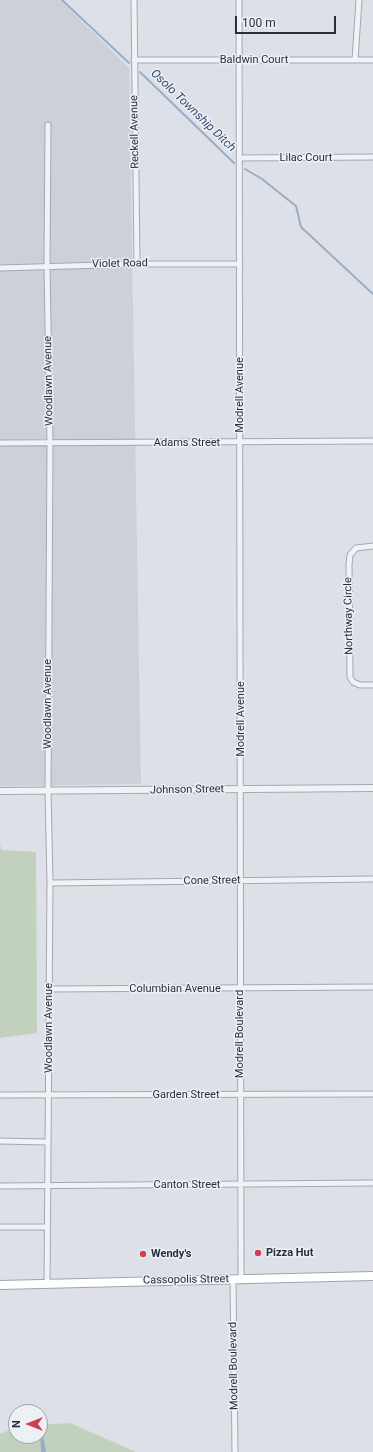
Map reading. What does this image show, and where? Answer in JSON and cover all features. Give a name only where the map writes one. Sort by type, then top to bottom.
[{"type":"main road","name":"Cassopolis Street","points":[[0,1285],[373,1276]]},
{"type":"street","name":"Reckell Avenue","points":[[134,0],[137,264]]},
{"type":"street","name":"Modrell Avenue","points":[[239,0],[241,789]]},
{"type":"street","points":[[355,60],[359,0]]},
{"type":"street","name":"Baldwin Court","points":[[134,60],[373,60]]},
{"type":"street","name":"Woodlawn Avenue","points":[[47,1284],[50,883],[48,791],[50,443],[47,265],[48,125]]},
{"type":"street","name":"Lilac Court","points":[[240,158],[373,157]]},
{"type":"street","name":"Violet Road","points":[[0,268],[47,265],[240,264]]},
{"type":"street","name":"Adams Street","points":[[0,443],[373,441]]},
{"type":"street","name":"Northway Circle","points":[[373,546],[356,548],[350,555],[348,565],[350,677],[353,682],[360,685],[373,685]]},
{"type":"street","name":"Johnson Street","points":[[0,791],[373,788]]},
{"type":"street","name":"Modrell Boulevard","points":[[235,1452],[237,1279],[240,1184],[241,789]]},
{"type":"street","name":"Cone Street","points":[[50,883],[373,879]]},
{"type":"street","name":"Columbian Avenue","points":[[49,989],[240,989],[373,986]]},
{"type":"street","name":"Garden Street","points":[[0,1095],[373,1094]]},
{"type":"street","points":[[0,1141],[48,1142]]},
{"type":"street","name":"Canton Street","points":[[0,1186],[373,1183]]},
{"type":"street","points":[[0,1227],[47,1227]]},
{"type":"shaded area","points":[[0,0],[60,0],[129,68],[141,784],[0,786]]},
{"type":"green space","points":[[0,842],[1,850],[36,852],[37,1033],[0,1038]]},
{"type":"green space","points":[[70,1423],[136,1452],[0,1452],[0,1434],[8,1430],[8,1444],[48,1444],[48,1424]]},
{"type":"water","points":[[41,1444],[45,1444],[46,1452],[41,1452]]},
{"type":"waterway","name":"Osolo Township Ditch","points":[[62,0],[129,63]]},
{"type":"waterway","name":"Osolo Township Ditch","points":[[140,72],[234,163]]},
{"type":"waterway","name":"Osolo Township Ditch","points":[[245,169],[262,179],[296,206],[301,227],[373,294]]},
{"type":"place","name":"Pizza Hut","points":[[258,1253]]},
{"type":"place","name":"Wendy's","points":[[143,1254]]}]
